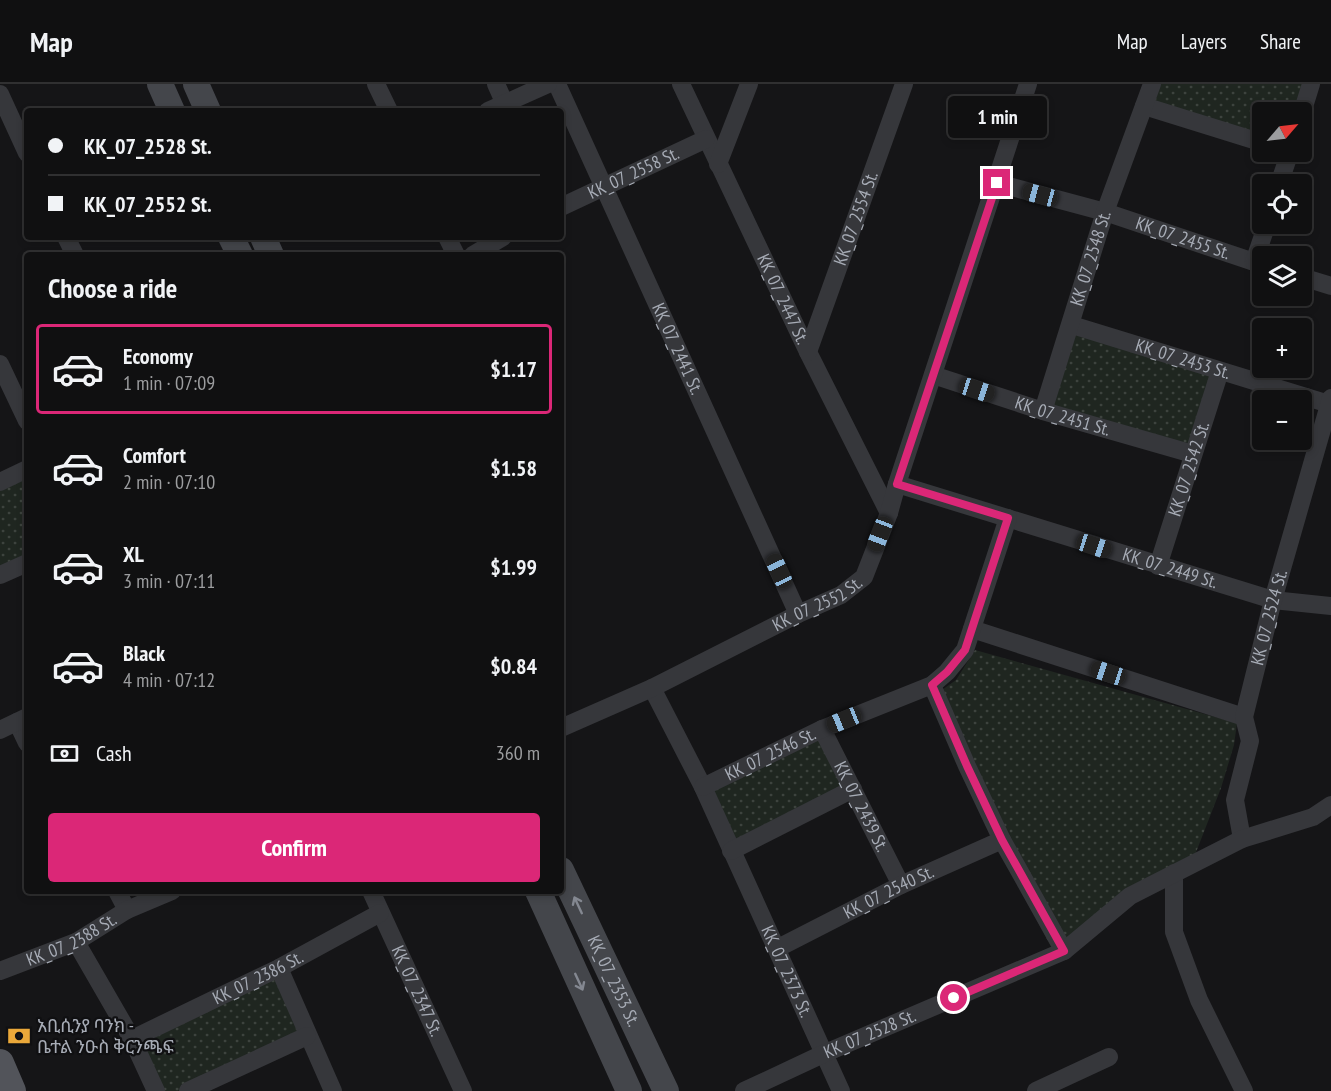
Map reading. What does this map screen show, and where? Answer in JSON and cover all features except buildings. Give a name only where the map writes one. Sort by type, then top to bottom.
[{"type":"street","points":[[160,84],[171,108]]},
{"type":"street","points":[[196,84],[207,108]]},
{"type":"street","points":[[376,84],[388,108]]},
{"type":"street","points":[[496,84],[506,104]]},
{"type":"street","points":[[496,108],[548,84]]},
{"type":"street","name":"KK_07_2441 St.","points":[[556,84],[798,614]]},
{"type":"street","name":"KK_07_2447 St.","points":[[681,84],[808,352],[889,513]]},
{"type":"street","points":[[717,164],[749,84]]},
{"type":"street","name":"KK_07_2554 St.","points":[[808,352],[904,84]]},
{"type":"street","name":"KK_07_2552 St.","points":[[564,727],[651,688],[798,614],[841,595],[864,577],[889,513],[1028,84]]},
{"type":"street","name":"KK_07_2548 St.","points":[[1043,411],[1072,324],[1105,212],[1152,84]]},
{"type":"street","points":[[1305,102],[1311,84]]},
{"type":"street","points":[[0,94],[4,117],[24,148]]},
{"type":"street","points":[[1144,106],[1252,140]]},
{"type":"street","name":"KK_07_2558 St.","points":[[564,206],[706,140]]},
{"type":"street","name":"KK_07_2455 St.","points":[[997,183],[1105,212],[1252,262]]},
{"type":"street","points":[[479,252],[498,240]]},
{"type":"street","points":[[1312,280],[1331,286]]},
{"type":"street","name":"KK_07_2453 St.","points":[[1072,324],[1220,371],[1330,401]]},
{"type":"street","points":[[0,364],[24,415]]},
{"type":"street","name":"KK_07_2542 St.","points":[[1158,566],[1220,371]]},
{"type":"street","name":"KK_07_2451 St.","points":[[933,375],[1043,411],[1193,454]]},
{"type":"street","name":"KK_07_2524 St.","points":[[1242,839],[1236,800],[1250,741],[1244,717],[1273,600],[1330,401]]},
{"type":"street","points":[[0,482],[24,470]]},
{"type":"street","name":"KK_07_2449 St.","points":[[897,484],[1273,600],[1331,606]]},
{"type":"street","name":"KK_07_2546 St.","points":[[703,787],[822,729],[932,685],[947,672],[965,650],[1008,518]]},
{"type":"street","points":[[0,576],[24,564]]},
{"type":"street","points":[[972,629],[1244,717]]},
{"type":"street","points":[[932,685],[1002,840],[1064,951]]},
{"type":"street","name":"KK_07_2373 St.","points":[[651,688],[703,787],[841,1091]]},
{"type":"street","points":[[0,730],[22,720]]},
{"type":"street","name":"KK_07_2439 St.","points":[[822,729],[901,885]]},
{"type":"street","points":[[730,850],[853,789]]},
{"type":"street","name":"KK_07_2528 St.","points":[[744,1091],[823,1054],[1064,951],[1130,896],[1242,839],[1313,817],[1331,805]]},
{"type":"street","name":"KK_07_2540 St.","points":[[778,948],[901,885],[1002,840]]},
{"type":"street","points":[[1174,873],[1174,932],[1199,1000],[1244,1091]]},
{"type":"street","name":"KK_07_2353 St.","points":[[564,876],[666,1091]]},
{"type":"street","points":[[119,894],[127,910]]},
{"type":"street","name":"KK_07_2388 St.","points":[[0,971],[76,942],[127,910],[165,894]]},
{"type":"street","name":"KK_07_2347 St.","points":[[371,894],[463,1091]]},
{"type":"street","name":"KK_07_2353 St.","points":[[539,894],[629,1091]]},
{"type":"street","name":"KK_07_2386 St.","points":[[132,1039],[279,968],[380,913]]},
{"type":"street","points":[[76,942],[132,1039],[156,1091]]},
{"type":"street","points":[[279,968],[333,1091]]},
{"type":"street","points":[[188,1091],[307,1036]]},
{"type":"street","points":[[1036,1091],[1109,1057]]},
{"type":"shaded area","points":[[1152,84],[1311,84],[1305,102],[1252,102],[1252,140],[1144,106]]},
{"type":"shaded area","points":[[1072,325],[1220,371],[1193,454],[1043,411]]},
{"type":"shaded area","points":[[24,470],[24,564],[0,575],[0,482]]},
{"type":"shaded area","points":[[975,650],[1237,723],[1234,745],[1221,788],[1193,860],[1058,960],[1004,858],[929,699],[956,680]]},
{"type":"shaded area","points":[[822,729],[853,789],[731,851],[703,787]]},
{"type":"shaded area","points":[[279,968],[307,1036],[188,1091],[156,1091],[132,1039]]},
{"type":"place","name":"አቢሲንያ ባንክ - ቤተል ንዑስ ቅርንጫፍ","points":[[19,1036]]},
{"type":"route","points":[[954,998],[1064,951],[1002,840],[932,685],[947,672],[965,650],[1008,518],[897,484],[997,183]]}]
